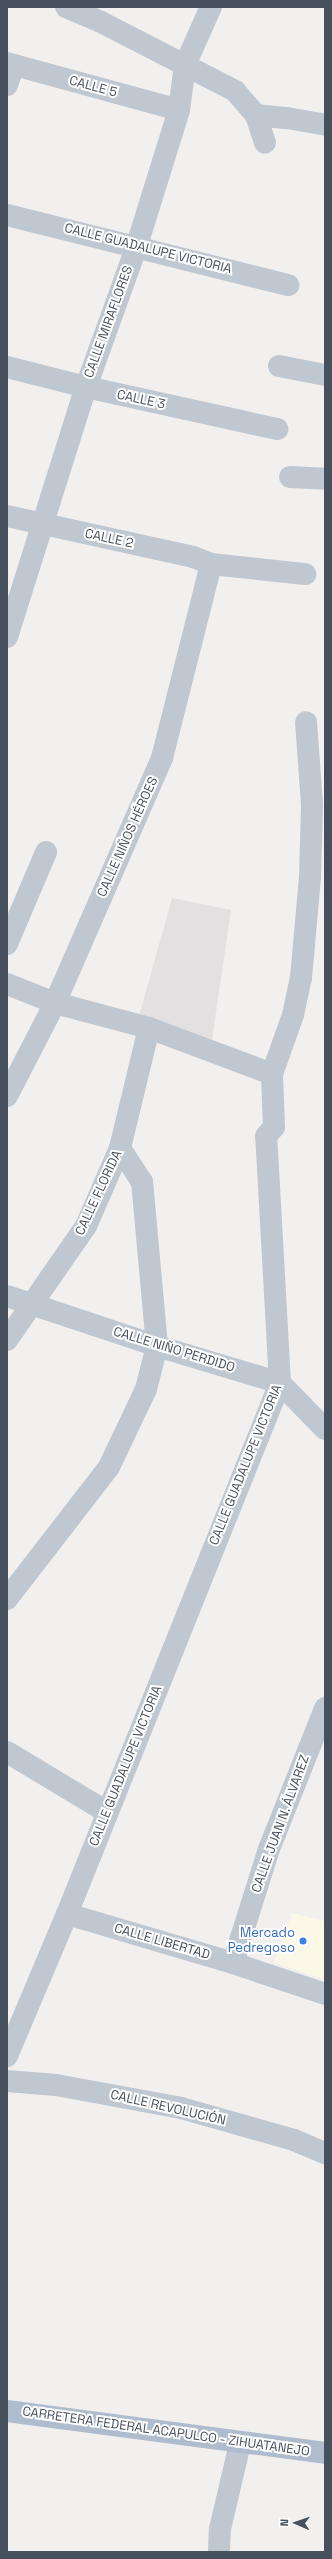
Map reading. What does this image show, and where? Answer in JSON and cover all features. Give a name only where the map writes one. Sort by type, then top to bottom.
[{"type":"main road","name":"CARRETERA FEDERAL ACAPULCO - ZIHUATANEJO","points":[[7,2411],[240,2444],[325,2453]]},
{"type":"street","points":[[66,7],[104,14],[185,64],[236,91],[256,115],[265,143]]},
{"type":"street","name":"CALLE MIRAFLORES","points":[[7,637],[86,388],[137,246],[179,110],[185,64],[211,7]]},
{"type":"street","points":[[7,85],[11,64]]},
{"type":"street","name":"CALLE 5","points":[[11,64],[179,110]]},
{"type":"street","points":[[256,115],[287,118],[325,125]]},
{"type":"street","name":"CALLE GUADALUPE VICTORIA","points":[[7,215],[137,246],[288,285]]},
{"type":"street","points":[[279,366],[325,375]]},
{"type":"street","name":"CALLE 3","points":[[7,367],[86,388],[277,429]]},
{"type":"street","points":[[290,477],[325,479]]},
{"type":"street","name":"CALLE 2","points":[[7,516],[42,525],[193,556],[211,564],[305,574]]},
{"type":"street","name":"CALLE NIÑOS HÉROES","points":[[7,1096],[55,1003],[162,758],[211,564]]},
{"type":"street","name":"CALLE GUADALUPE VICTORIA","points":[[7,2056],[67,1914],[280,1383],[266,1136],[274,1127],[272,1074],[293,1015],[301,978],[317,878],[306,722]]},
{"type":"street","points":[[7,944],[46,852]]},
{"type":"street","points":[[7,984],[55,1003],[149,1028],[272,1074]]},
{"type":"street","name":"CALLE FLORIDA","points":[[7,1340],[86,1226],[120,1148],[149,1028]]},
{"type":"street","points":[[7,1599],[109,1467],[146,1389],[157,1346],[142,1182],[120,1148]]},
{"type":"street","name":"CALLE NIÑO PERDIDO","points":[[7,1296],[157,1346],[280,1383],[325,1429]]},
{"type":"street","name":"CALLE JUAN N. ÁLVAREZ","points":[[233,1963],[269,1849],[325,1708]]},
{"type":"street","points":[[7,1752],[107,1812]]},
{"type":"street","name":"CALLE LIBERTAD","points":[[67,1914],[233,1963],[325,1994]]},
{"type":"street","name":"CALLE REVOLUCIÓN","points":[[7,2081],[56,2084],[181,2108],[294,2140],[325,2153]]},
{"type":"street","points":[[219,2552],[220,2529],[240,2444]]},
{"type":"shaded area","points":[[172,898],[231,910],[211,1046],[138,1020]]},
{"type":"shaded area","name":"Mercado Pedregoso","points":[[292,1913],[325,1921],[325,1980],[274,1962]]},
{"type":"place","name":"Mercado Pedregoso","points":[[303,1941]]}]
